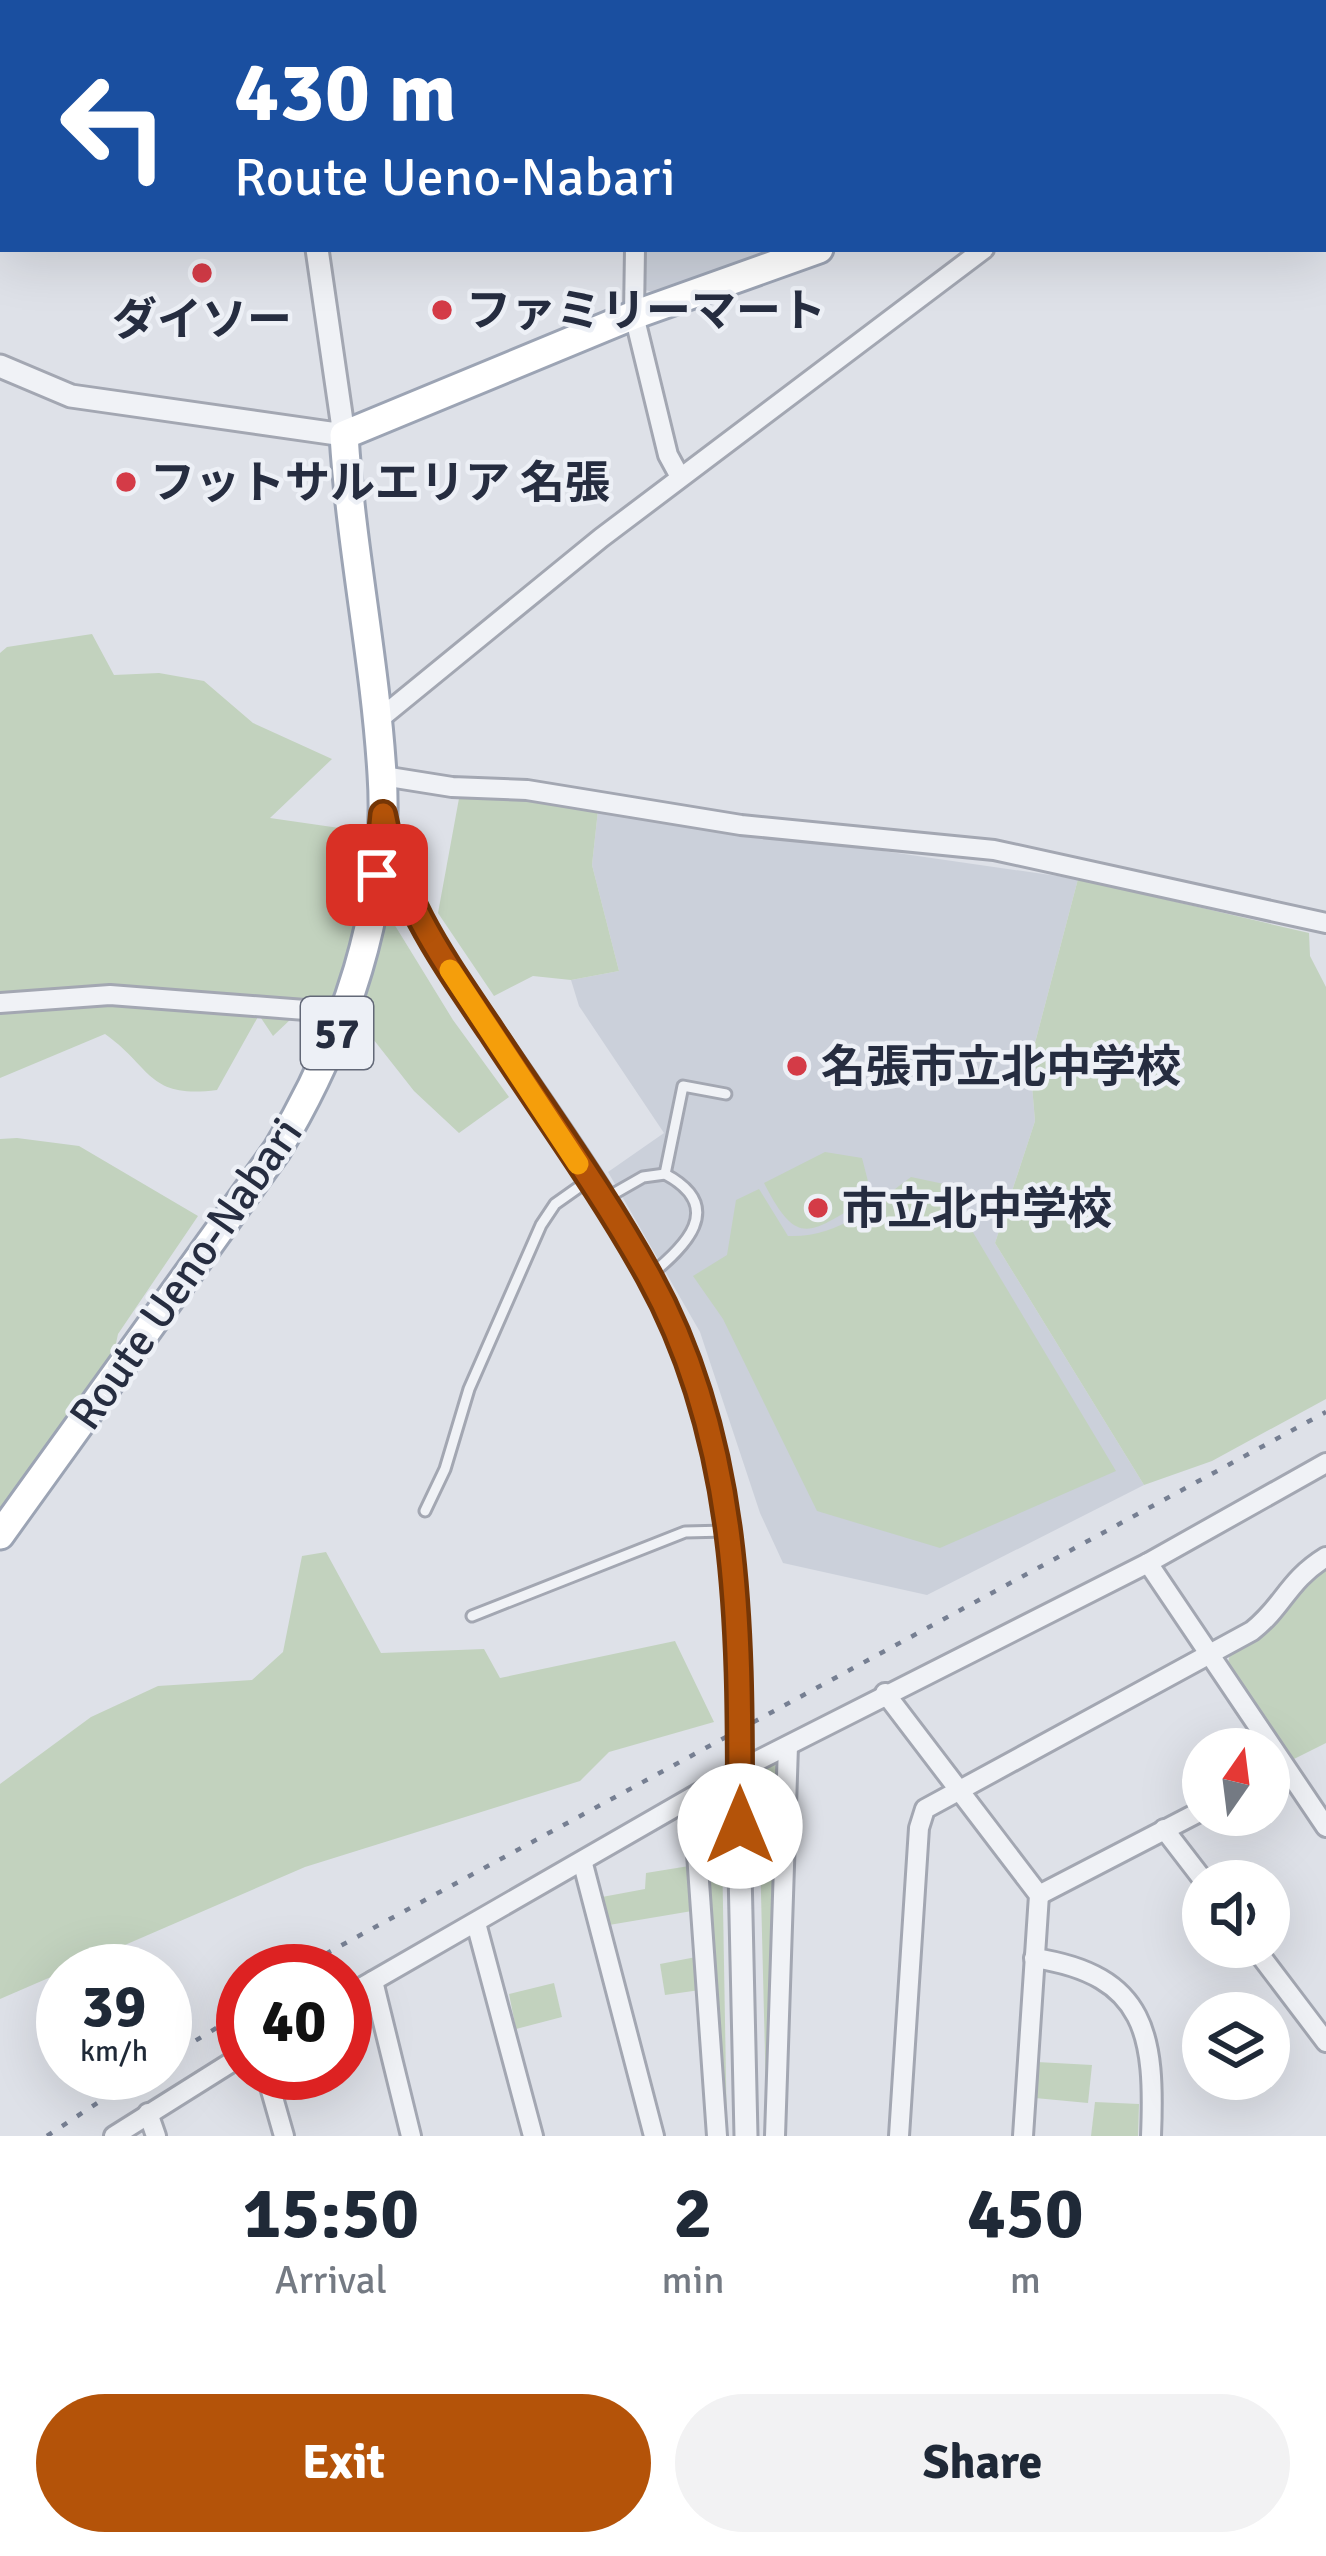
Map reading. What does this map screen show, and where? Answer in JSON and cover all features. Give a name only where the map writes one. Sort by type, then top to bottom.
[{"type":"main road","points":[[344,435],[634,316],[811,252]]},
{"type":"main road","name":"Route Ueno-Nabari","points":[[0,1534],[277,1150],[316,1082],[344,1012],[370,918],[383,776],[344,435]]},
{"type":"street","points":[[0,366],[71,396],[344,435],[317,252]]},
{"type":"street","points":[[634,252],[634,316],[668,455],[680,477]]},
{"type":"street","points":[[377,721],[680,477],[789,400],[980,252]]},
{"type":"street","points":[[383,776],[452,788],[527,790],[741,825],[994,850],[1326,923]]},
{"type":"street","points":[[383,814],[402,891],[649,1276],[702,1402],[731,1530],[739,1688],[746,2136]]},
{"type":"street","points":[[0,1003],[110,995],[344,1012]]},
{"type":"street","points":[[411,2136],[373,1981],[885,1693],[1148,1563],[1326,1463]]},
{"type":"street","points":[[899,2136],[919,1828],[926,1809],[1209,1657],[1268,1619],[1288,1585],[1326,1557]]},
{"type":"street","points":[[1148,1563],[1251,1728]]},
{"type":"street","points":[[885,1693],[1039,1895],[1022,2136]]},
{"type":"street","points":[[775,2136],[788,1746]]},
{"type":"street","points":[[1290,1787],[1326,1827]]},
{"type":"street","points":[[694,1797],[717,2136]]},
{"type":"street","points":[[1039,1895],[1182,1820]]},
{"type":"street","points":[[1164,1829],[1188,1860]]},
{"type":"street","points":[[583,1864],[654,2136]]},
{"type":"street","points":[[476,1923],[533,2136]]},
{"type":"street","points":[[1034,1958],[1096,1977],[1136,2012],[1153,2060],[1151,2136]]},
{"type":"street","points":[[1270,1968],[1326,2042]]},
{"type":"street","points":[[114,2136],[216,2071]]},
{"type":"street","points":[[274,2100],[284,2136]]},
{"type":"street","points":[[148,2113],[156,2136]]},
{"type":"lane","points":[[665,1174],[683,1086],[726,1094]]},
{"type":"lane","points":[[603,1200],[643,1178],[665,1174],[687,1190],[695,1227],[688,1243],[649,1276]]},
{"type":"lane","points":[[425,1511],[446,1469],[469,1389],[542,1225],[555,1204],[589,1180]]},
{"type":"lane","points":[[472,1616],[685,1532],[731,1530]]},
{"type":"shaded area","points":[[641,252],[773,252],[657,293],[645,290]]},
{"type":"shaded area","name":"市立北中学校","points":[[598,810],[1078,879],[1030,1062],[1035,1121],[995,1243],[1144,1485],[927,1595],[783,1563],[760,1513],[700,1332],[608,1172],[664,1133],[579,1006],[571,980],[619,971],[592,865]]},
{"type":"green space","points":[[92,634],[114,675],[159,673],[204,681],[253,723],[332,759],[270,818],[374,833],[350,972],[338,998],[311,1000],[273,1036],[259,1015],[217,1090],[194,1092],[163,1085],[105,1034],[0,1078],[0,653],[7,647]]},
{"type":"green space","points":[[460,793],[598,810],[592,865],[619,971],[571,980],[533,976],[494,996],[438,913]]},
{"type":"green space","points":[[1078,879],[1309,933],[1310,956],[1326,987],[1326,1399],[1212,1461],[1144,1485],[995,1243],[1035,1121],[1030,1062]]},
{"type":"green space","points":[[391,919],[453,1020],[509,1097],[459,1133],[414,1091],[355,1016],[380,920]]},
{"type":"green space","points":[[0,1139],[79,1146],[198,1216],[118,1334],[114,1353],[0,1517]]},
{"type":"green space","points":[[825,1152],[862,1158],[872,1197],[821,1225],[798,1227],[788,1220],[764,1183]]},
{"type":"green space","points":[[911,1177],[944,1184],[1116,1471],[940,1548],[817,1511],[723,1319],[693,1276],[727,1255],[736,1200],[759,1189],[788,1236],[806,1235],[854,1218]]},
{"type":"green space","points":[[326,1552],[381,1653],[484,1649],[500,1678],[675,1641],[714,1722],[609,1752],[580,1781],[305,1867],[127,1944],[36,1944],[36,1983],[0,1999],[0,1784],[91,1717],[158,1686],[252,1680],[283,1652],[302,1556]]},
{"type":"green space","points":[[1326,1568],[1326,1743],[1290,1761],[1290,1728],[1268,1728],[1227,1667],[1230,1654],[1271,1626],[1306,1581]]},
{"type":"green space","points":[[773,1764],[782,1770],[767,2136],[758,1772]]},
{"type":"green space","points":[[721,1791],[727,2136],[702,1807]]},
{"type":"green space","points":[[689,1866],[692,1911],[609,1925],[602,1897],[645,1889],[646,1873]]},
{"type":"green space","points":[[696,1957],[700,1990],[665,1995],[660,1964]]},
{"type":"green space","points":[[554,1983],[562,2017],[516,2029],[509,1994]]},
{"type":"green space","points":[[1037,2062],[1092,2065],[1088,2103],[1035,2098]]},
{"type":"green space","points":[[1095,2102],[1139,2104],[1138,2136],[1091,2136]]},
{"type":"railway","points":[[344,1944],[1326,1412]]},
{"type":"railway","points":[[192,2043],[216,2028]]},
{"type":"railway","points":[[47,2136],[102,2100]]},
{"type":"slow traffic","points":[[450,970],[578,1164]]},
{"type":"place","name":"ダイソー","points":[[202,273]]},
{"type":"place","name":"ファミリーマート","points":[[442,310]]},
{"type":"place","name":"フットサルエリア 名張","points":[[126,482]]},
{"type":"place","name":"名張市立北中学校","points":[[797,1066]]},
{"type":"place","name":"市立北中学校","points":[[818,1208]]},
{"type":"route","points":[[377,875],[383,814],[402,891],[603,1200],[649,1276],[681,1344],[702,1402],[731,1530],[738,1632],[740,1826]]}]
